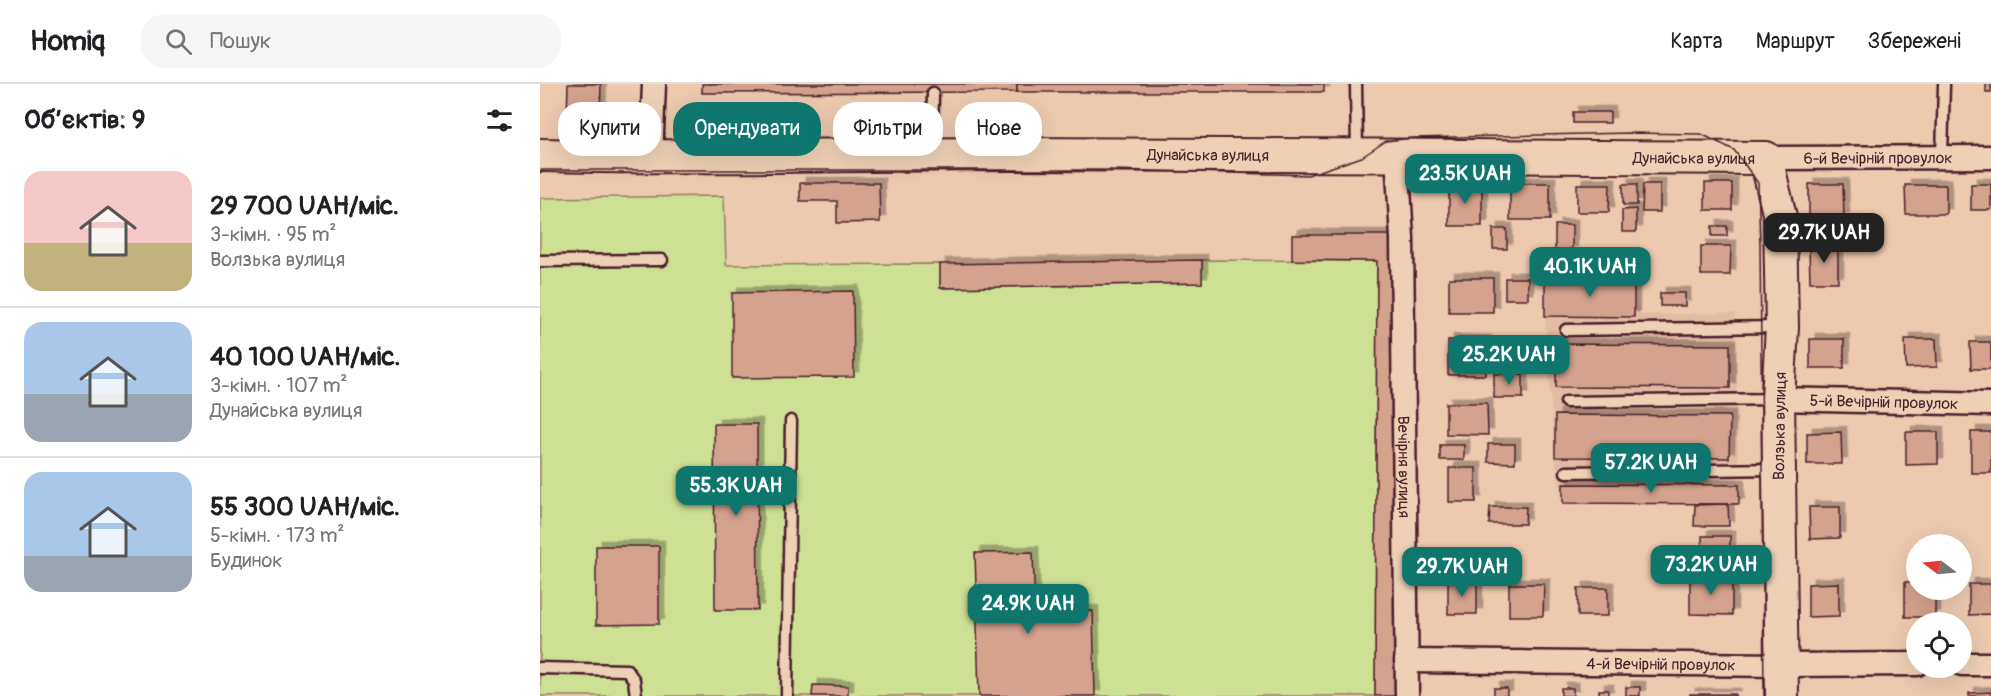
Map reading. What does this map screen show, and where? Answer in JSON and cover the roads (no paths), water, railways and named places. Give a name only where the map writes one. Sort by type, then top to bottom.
[{"type":"street","points":[[651,158],[654,84]]},
{"type":"street","name":"Дунайська вулиця","points":[[943,154],[1766,158]]},
{"type":"street","name":"Дунайська вулиця","points":[[540,155],[651,158],[833,155]]},
{"type":"street","name":"Вечірня вулиця","points":[[1397,155],[1402,238],[1407,696]]},
{"type":"street","name":"6-й Вечірній провулок","points":[[1766,158],[1991,157]]},
{"type":"street","name":"Волзька вулиця","points":[[1766,158],[1780,217],[1782,327],[1778,399],[1778,469],[1782,696]]},
{"type":"street","name":"5-й Вечірній провулок","points":[[1778,399],[1991,404]]},
{"type":"street","name":"4-й Вечірній провулок","points":[[1406,661],[1906,664]]},
{"type":"street","points":[[1972,664],[1991,664]]},
{"type":"lane","points":[[1356,84],[1357,155]]},
{"type":"lane","points":[[1942,157],[1944,84]]},
{"type":"lane","points":[[933,93],[933,102]]},
{"type":"lane","points":[[540,261],[662,260]]},
{"type":"lane","points":[[1566,330],[1782,327]]},
{"type":"lane","points":[[1566,402],[1778,399]]},
{"type":"lane","points":[[787,696],[791,421]]},
{"type":"lane","points":[[1566,472],[1778,469]]},
{"type":"lane","points":[[540,668],[627,670],[634,680],[636,696]]},
{"type":"tram line","points":[[540,170],[1112,170],[1308,175],[1362,157],[1386,141],[1413,138],[1629,133],[1701,134],[1734,150],[1758,183],[1764,696]]}]
